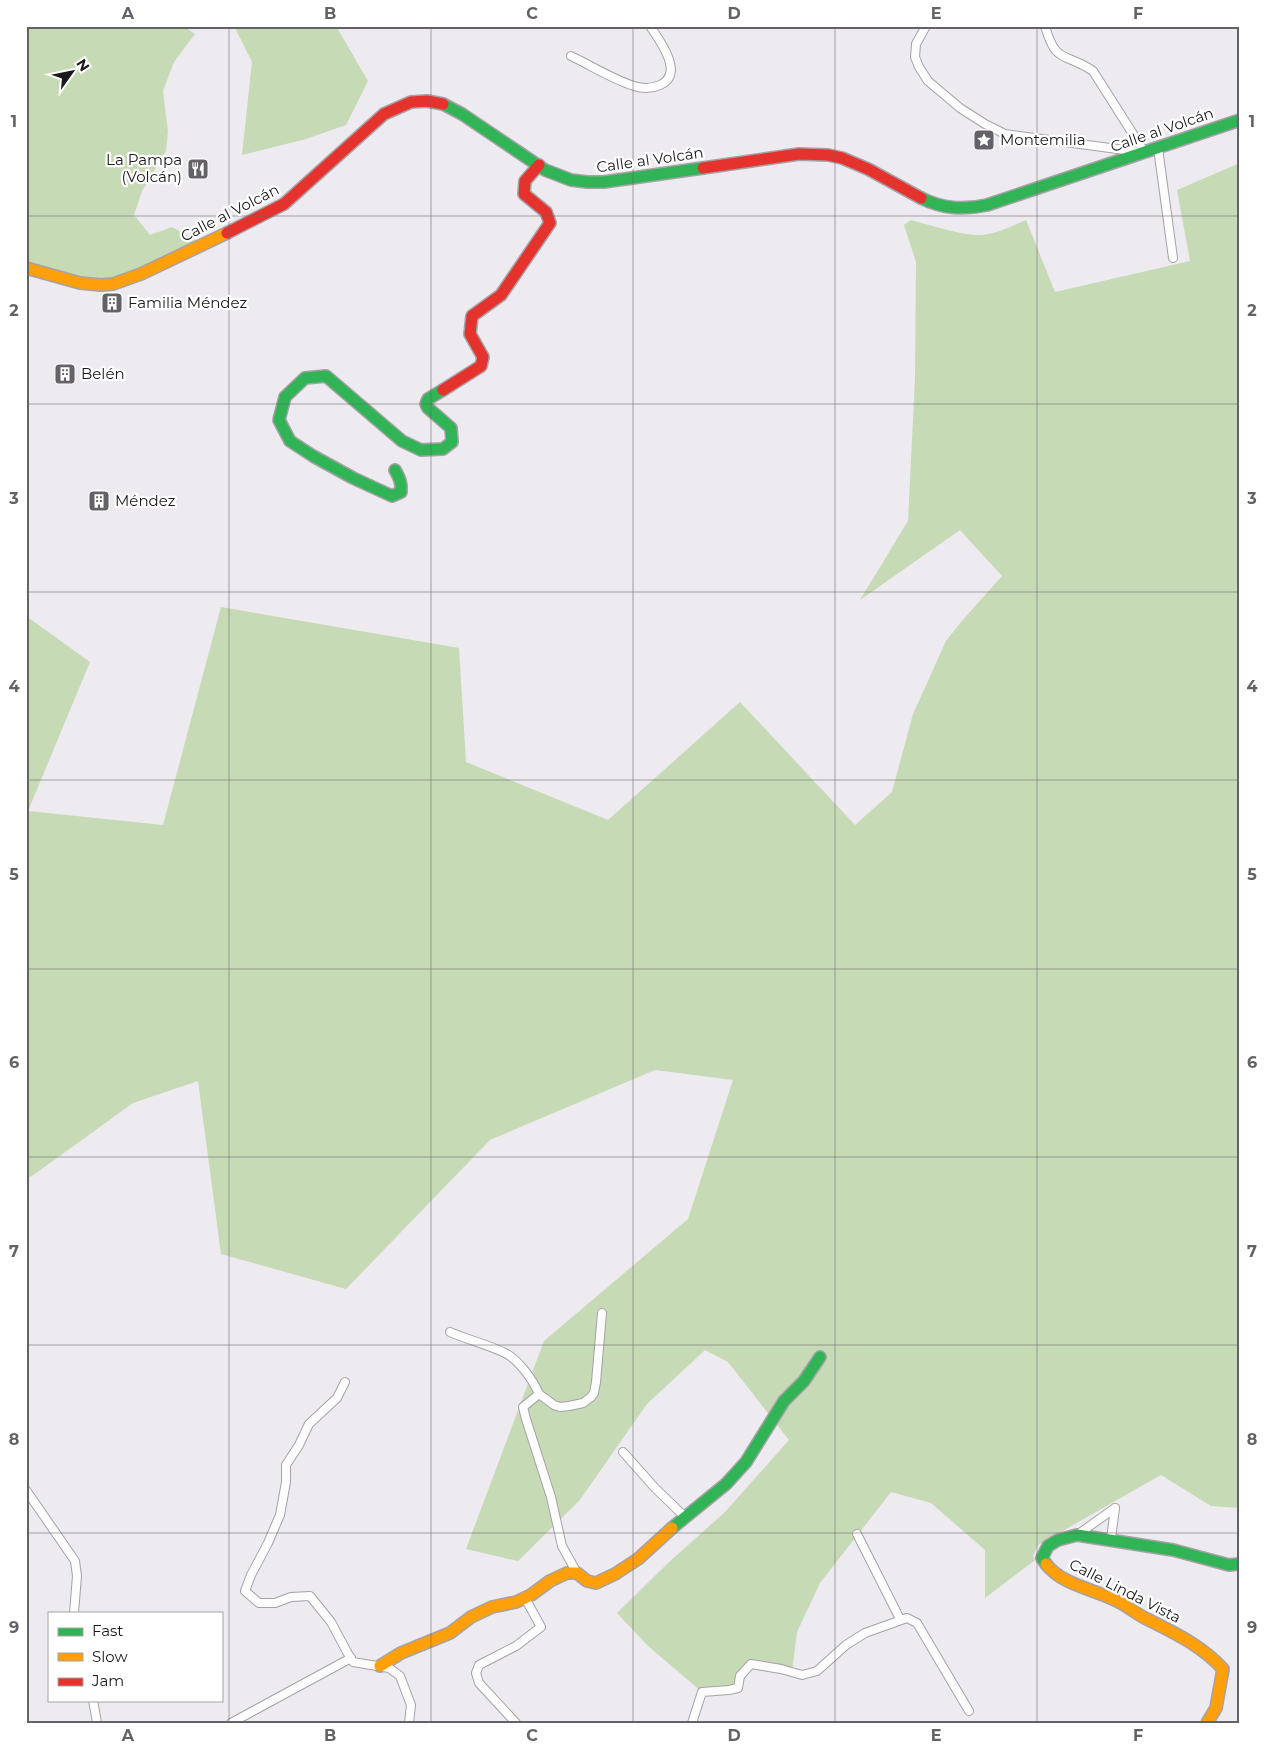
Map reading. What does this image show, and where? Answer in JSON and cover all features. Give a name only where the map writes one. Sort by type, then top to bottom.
[{"type":"street","points":[[571,56],[634,86],[647,89],[656,87],[663,84],[670,76],[670,62],[650,26]]},
{"type":"street","points":[[926,26],[916,44],[915,57],[919,67],[928,81],[960,108],[985,124],[1006,134],[1144,152]]},
{"type":"street","points":[[1045,26],[1050,44],[1060,56],[1080,62],[1093,71],[1144,152]]},
{"type":"street","name":"Calle al Volcán","points":[[26,268],[72,281],[101,286],[142,274],[284,204],[380,118],[393,109],[411,102],[433,102],[450,107],[539,165],[564,178],[589,184],[799,154],[825,153],[842,157],[864,166],[928,202],[946,208],[958,209],[987,205],[1240,120]]},
{"type":"street","points":[[1158,148],[1173,258]]},
{"type":"street","points":[[395,470],[400,478],[402,487],[401,492],[392,496],[353,478],[290,441],[279,420],[286,397],[305,378],[326,376],[402,440],[421,450],[444,449],[452,442],[451,428],[428,408],[426,404],[428,399],[481,366],[483,357],[470,334],[472,316],[501,295],[550,223],[546,212],[524,194],[522,190],[525,179],[539,165]]},
{"type":"street","points":[[450,1332],[506,1353],[518,1363],[536,1388],[538,1394],[554,1406],[560,1407],[582,1403],[594,1393],[602,1314]]},
{"type":"street","points":[[538,1394],[524,1405],[526,1419],[551,1497],[562,1546],[577,1573],[587,1581],[596,1583],[615,1574],[638,1559],[726,1484],[746,1462],[784,1400],[804,1381],[820,1357]]},
{"type":"street","points":[[345,1382],[337,1398],[309,1424],[299,1445],[286,1464],[286,1482],[280,1515],[245,1591],[259,1603],[275,1603],[291,1597],[310,1596],[331,1622],[354,1662],[389,1668],[400,1676],[412,1706],[409,1723]]},
{"type":"street","points":[[623,1452],[655,1488],[685,1517]]},
{"type":"street","points":[[26,1490],[75,1561],[77,1576],[74,1612]]},
{"type":"street","points":[[1077,1535],[1115,1508],[1111,1540]]},
{"type":"street","points":[[857,1534],[900,1620]]},
{"type":"street","name":"Calle Linda Vista","points":[[1207,1723],[1216,1708],[1223,1669],[1214,1657],[1198,1646],[1118,1602],[1062,1578],[1046,1566],[1042,1558],[1048,1546],[1058,1540],[1077,1535],[1191,1554],[1229,1565],[1239,1564]]},
{"type":"street","points":[[380,1666],[401,1653],[450,1633],[492,1607],[516,1602],[550,1581],[567,1573],[577,1573]]},
{"type":"street","points":[[516,1723],[479,1683],[476,1673],[479,1665],[516,1646],[541,1626],[525,1598]]},
{"type":"street","points":[[692,1723],[702,1692],[738,1688],[740,1676],[751,1664],[802,1675],[817,1671],[846,1645],[865,1633],[907,1618],[917,1623],[969,1712]]},
{"type":"street","points":[[231,1723],[351,1658]]},
{"type":"street","points":[[93,1702],[98,1723]]},
{"type":"green space","points":[[26,26],[183,26],[195,34],[174,62],[163,91],[168,131],[166,151],[142,191],[134,215],[150,235],[172,227],[203,244],[113,284],[26,267]]},
{"type":"green space","points":[[234,26],[336,26],[368,81],[346,125],[306,139],[242,155],[252,62]]},
{"type":"green space","points":[[1240,163],[1240,1508],[1211,1506],[1161,1475],[1038,1545],[1033,1556],[1035,1560],[985,1598],[985,1550],[931,1503],[891,1492],[820,1583],[797,1632],[792,1672],[751,1664],[740,1676],[738,1688],[702,1692],[648,1646],[617,1613],[668,1563],[725,1512],[789,1440],[728,1362],[705,1350],[647,1404],[579,1501],[518,1561],[466,1549],[544,1341],[688,1219],[733,1080],[655,1070],[490,1140],[346,1289],[221,1254],[198,1081],[133,1103],[32,1176],[26,1178],[26,616],[90,662],[28,811],[163,825],[221,607],[459,648],[466,762],[608,820],[740,702],[855,825],[892,792],[913,714],[946,641],[1002,576],[960,530],[860,600],[908,521],[915,379],[916,262],[904,225],[911,220],[956,232],[981,235],[998,231],[1026,220],[1055,292],[1190,261],[1177,190]]},
{"type":"traffic: fast","points":[[443,104],[462,114],[545,170],[571,180],[604,182],[703,168]]},
{"type":"traffic: fast","points":[[921,198],[953,208],[987,205],[1240,120]]},
{"type":"traffic: fast","points":[[395,470],[400,480],[401,492],[392,496],[353,478],[290,441],[279,420],[285,397],[305,378],[326,376],[402,441],[421,450],[443,449],[452,442],[451,428],[428,408],[426,404],[428,399],[443,390]]},
{"type":"traffic: fast","points":[[672,1528],[726,1484],[746,1462],[784,1401],[804,1381],[820,1357]]},
{"type":"traffic: fast","points":[[1046,1564],[1042,1558],[1048,1546],[1058,1540],[1077,1535],[1173,1550],[1229,1565],[1239,1564]]},
{"type":"traffic: slow","points":[[26,268],[80,283],[113,284],[141,274],[227,233]]},
{"type":"traffic: slow","points":[[380,1666],[401,1653],[450,1633],[471,1617],[492,1607],[516,1602],[531,1595],[550,1581],[567,1573],[577,1573],[587,1581],[596,1583],[615,1574],[638,1559],[672,1528]]},
{"type":"traffic: slow","points":[[1046,1564],[1069,1582],[1120,1603],[1185,1639],[1214,1660],[1223,1669],[1216,1708],[1207,1723]]},
{"type":"traffic: jam","points":[[227,233],[284,204],[384,114],[411,102],[427,101],[443,104]]},
{"type":"traffic: jam","points":[[703,168],[799,154],[828,155],[842,158],[868,169],[921,198]]},
{"type":"traffic: jam","points":[[443,390],[481,366],[483,357],[470,334],[472,316],[501,295],[550,223],[546,212],[524,194],[525,181],[539,165]]},
{"type":"place","name":"Montemilia","points":[[984,140]]},
{"type":"place","name":"La Pampa (Volcán)","points":[[198,169]]},
{"type":"place","name":"Familia Méndez","points":[[112,303]]},
{"type":"place","name":"Belén","points":[[65,374]]},
{"type":"place","name":"Méndez","points":[[99,501]]}]
